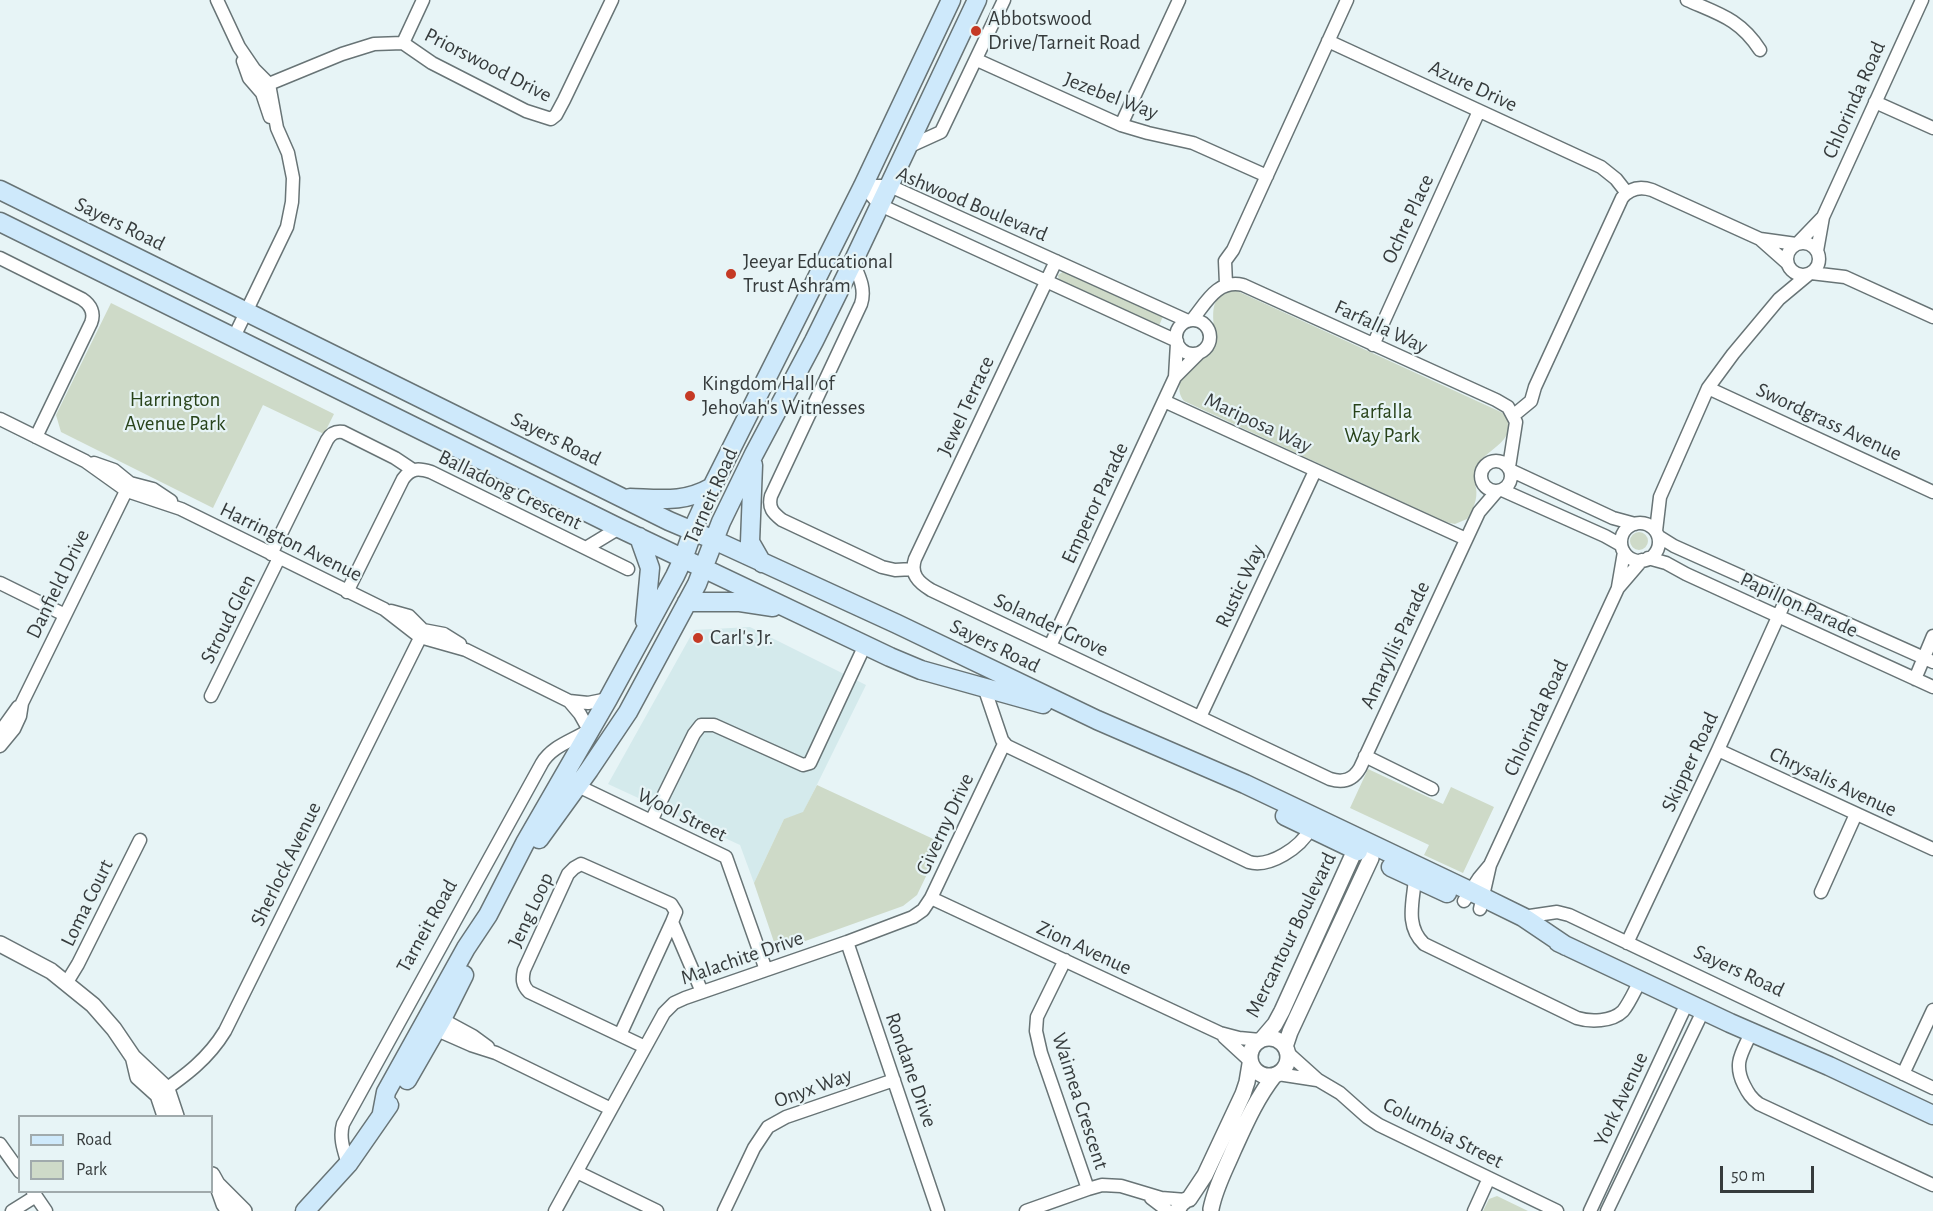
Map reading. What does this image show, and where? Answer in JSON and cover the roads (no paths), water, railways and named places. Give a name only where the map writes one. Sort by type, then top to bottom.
[{"type":"main road","name":"Tarneit Road","points":[[305,1211],[348,1164],[382,1113],[386,1092],[433,1021],[466,948],[488,915],[525,843],[608,699],[683,559],[712,487],[863,186],[951,0]]},
{"type":"main road","name":"Tarneit Road","points":[[500,893],[578,786],[628,712],[687,602],[753,454],[814,341],[853,262],[977,0]]},
{"type":"main road","name":"Sayers Road","points":[[0,190],[692,532],[897,624],[1190,762],[1243,794],[1475,899],[1526,930],[1566,946],[1933,1115]]},
{"type":"main road","name":"Sayers Road","points":[[0,222],[619,528],[865,645],[921,670],[1097,720]]},
{"type":"main road","points":[[753,454],[749,534],[753,549],[762,563]]},
{"type":"main road","points":[[622,497],[683,499],[712,487]]},
{"type":"main road","points":[[639,537],[650,568],[645,629]]},
{"type":"main road","points":[[687,602],[740,602],[789,609]]},
{"type":"main road","name":"Sayers Road","points":[[1365,850],[1415,879],[1522,917],[1566,946]]},
{"type":"street","points":[[217,0],[239,47],[246,70],[267,90],[267,111],[278,128],[291,167],[292,202],[289,218],[282,238],[234,337]]},
{"type":"street","points":[[403,43],[423,0]]},
{"type":"street","name":"Priorswood Drive","points":[[267,90],[291,74],[314,67],[342,54],[374,44],[403,43],[432,63],[526,111],[552,119],[564,100],[612,0]]},
{"type":"street","points":[[908,147],[941,132],[1005,0]]},
{"type":"street","points":[[1121,125],[1179,0]]},
{"type":"street","points":[[1212,296],[1209,316],[1210,338],[1207,347],[1194,354],[1184,351],[1177,342],[1177,331],[1190,320],[1218,288],[1231,284],[1233,250],[1347,0]]},
{"type":"street","points":[[1687,0],[1742,27],[1760,50]]},
{"type":"street","name":"Chlorinda Road","points":[[1818,252],[1823,217],[1922,0]]},
{"type":"street","name":"Azure Drive","points":[[1328,41],[1601,167],[1630,191]]},
{"type":"street","name":"Jezebel Way","points":[[976,60],[1121,125],[1194,143],[1267,176]]},
{"type":"street","points":[[1875,102],[1933,128]]},
{"type":"street","name":"Ochre Place","points":[[1372,345],[1479,111]]},
{"type":"street","name":"Ashwood Boulevard","points":[[863,186],[890,186],[1190,320]]},
{"type":"street","name":"Ashwood Boulevard","points":[[863,186],[880,206],[1177,342]]},
{"type":"street","points":[[1500,491],[1509,484],[1511,475],[1509,469],[1515,427],[1511,412],[1535,387],[1622,198],[1630,191],[1645,188],[1652,190],[1760,239],[1808,244],[1845,277],[1933,317]]},
{"type":"street","name":"Chlorinda Road","points":[[1797,244],[1823,217]]},
{"type":"street","points":[[1760,239],[1800,275],[1845,277]]},
{"type":"street","points":[[1779,299],[1788,264],[1788,254],[1797,244]]},
{"type":"street","points":[[1623,548],[1625,529],[1637,523],[1660,497],[1708,388],[1779,299],[1818,265],[1818,252]]},
{"type":"street","points":[[0,258],[82,299],[89,304],[93,312],[91,323],[36,437]]},
{"type":"street","name":"Jewel Terrace","points":[[913,569],[918,552],[1056,261]]},
{"type":"street","points":[[853,262],[864,291],[861,304],[771,496],[770,508],[782,520],[882,567],[895,570],[913,569]]},
{"type":"street","name":"Farfalla Way","points":[[1231,284],[1254,290],[1511,412]]},
{"type":"street","points":[[1190,320],[1201,322],[1210,333]]},
{"type":"street","name":"Emperor Parade","points":[[1175,377],[1177,342]]},
{"type":"street","name":"Emperor Parade","points":[[1050,646],[1175,377],[1199,353]]},
{"type":"street","name":"Swordgrass Avenue","points":[[1708,388],[1933,492]]},
{"type":"street","name":"Mariposa Way","points":[[1164,401],[1466,539]]},
{"type":"street","name":"Harrington Avenue","points":[[0,419],[85,461],[128,487],[181,509],[384,609],[422,633],[466,650],[569,701],[588,702],[608,699]]},
{"type":"street","name":"Stroud Glen","points":[[211,696],[327,440],[333,434],[343,432],[395,458],[413,470]]},
{"type":"street","points":[[1512,439],[1483,467],[1481,482],[1488,489],[1500,491],[1623,548],[1632,559],[1645,559],[1653,555],[1658,547],[1660,497]]},
{"type":"street","points":[[1491,461],[1501,461],[1509,469],[1613,518],[1648,525],[1657,534]]},
{"type":"street","name":"Balladong Crescent","points":[[347,591],[403,479],[413,470],[430,472],[627,569]]},
{"type":"street","name":"Rustic Way","points":[[1200,717],[1315,471]]},
{"type":"street","name":"Amaryllis Parade","points":[[1479,512],[1481,482]]},
{"type":"street","name":"Danfield Drive","points":[[0,732],[22,703],[128,487]]},
{"type":"street","name":"Amaryllis Parade","points":[[1335,780],[1344,781],[1354,775],[1365,756],[1479,512],[1500,491]]},
{"type":"street","name":"Balladong Crescent","points":[[586,548],[619,528]]},
{"type":"street","name":"Papillon Parade","points":[[1657,534],[1674,546],[1928,660]]},
{"type":"street","name":"Chlorinda Road","points":[[1618,588],[1623,548]]},
{"type":"street","name":"Chlorinda Road","points":[[1475,899],[1618,588],[1633,569],[1645,559]]},
{"type":"street","name":"Papillon Parade","points":[[1645,559],[1666,564],[1933,687]]},
{"type":"street","name":"Solander Grove","points":[[913,569],[916,578],[931,590],[1335,780]]},
{"type":"street","points":[[0,583],[65,615]]},
{"type":"street","name":"Skipper Road","points":[[1627,943],[1787,597]]},
{"type":"street","name":"Sherlock Avenue","points":[[163,1092],[204,1060],[225,1031],[422,633]]},
{"type":"street","points":[[1915,679],[1928,660],[1933,636]]},
{"type":"street","points":[[651,821],[694,734],[701,725],[714,725],[803,765],[810,763],[865,645]]},
{"type":"street","points":[[984,687],[1004,744],[1015,752],[1256,864],[1271,862],[1290,850],[1306,838],[1313,824]]},
{"type":"street","name":"Harrington Avenue","points":[[569,701],[589,730]]},
{"type":"street","name":"Danfield Drive","points":[[0,746],[14,729],[20,716],[22,703]]},
{"type":"street","name":"Tarneit Road","points":[[348,1164],[342,1142],[343,1124],[536,774],[545,758],[554,749],[589,730]]},
{"type":"street","name":"Giverny Drive","points":[[913,917],[923,910],[931,898],[1004,744]]},
{"type":"street","name":"Chrysalis Avenue","points":[[1718,750],[1933,849]]},
{"type":"street","points":[[1365,756],[1432,789]]},
{"type":"street","name":"Wool Street","points":[[578,786],[726,857],[766,970]]},
{"type":"street","points":[[1821,892],[1856,814]]},
{"type":"street","name":"Loma Court","points":[[66,982],[78,964],[140,840]]},
{"type":"street","name":"Mercantour Boulevard","points":[[1262,1039],[1275,1024],[1365,850]]},
{"type":"street","name":"Mercantour Boulevard","points":[[1286,1050],[1290,1032],[1365,850]]},
{"type":"street","name":"Jeng Loop","points":[[645,1047],[529,992],[524,987],[522,979],[524,970],[568,874],[574,868],[581,864],[671,904],[676,912],[672,922],[702,992]]},
{"type":"street","points":[[1415,879],[1411,922],[1417,936],[1424,944],[1577,1018],[1593,1022],[1618,1014],[1640,981]]},
{"type":"street","name":"Zion Avenue","points":[[931,898],[1220,1033],[1239,1038],[1262,1039]]},
{"type":"street","name":"Sayers Road","points":[[1522,917],[1562,913],[1933,1088]]},
{"type":"street","name":"Malachite Drive","points":[[555,1211],[664,1013],[674,1003],[913,917]]},
{"type":"street","points":[[620,1035],[672,922]]},
{"type":"street","name":"Rondane Drive","points":[[847,942],[938,1211]]},
{"type":"street","points":[[0,944],[38,963],[66,982],[93,1005],[114,1029],[133,1057],[138,1077],[163,1092],[175,1115]]},
{"type":"street","name":"Waimea Crescent","points":[[1065,960],[1039,1013],[1036,1031],[1041,1053],[1088,1189]]},
{"type":"street","name":"York Avenue","points":[[1590,1211],[1695,1007]]},
{"type":"street","name":"York Avenue","points":[[1607,1211],[1695,1007]]},
{"type":"street","points":[[1903,1074],[1933,1010]]},
{"type":"street","points":[[433,1021],[473,1036],[496,1053],[611,1109]]},
{"type":"street","name":"Zion Avenue","points":[[1220,1033],[1250,1062]]},
{"type":"street","points":[[1751,1033],[1740,1058],[1738,1071],[1751,1098],[1933,1185]]},
{"type":"street","points":[[1184,1204],[1205,1175],[1243,1094],[1247,1082],[1251,1048],[1262,1039],[1276,1039],[1286,1050],[1286,1065],[1263,1090],[1251,1113],[1220,1181],[1212,1210]]},
{"type":"street","name":"Columbia Street","points":[[1286,1050],[1318,1080],[1340,1093],[1379,1125],[1557,1211]]},
{"type":"street","points":[[1250,1062],[1257,1073],[1262,1076],[1276,1075]]},
{"type":"street","name":"Columbia Street","points":[[1276,1075],[1318,1080]]},
{"type":"street","name":"Onyx Way","points":[[724,1211],[754,1148],[768,1127],[786,1117],[894,1080]]},
{"type":"street","points":[[163,1092],[165,1115]]},
{"type":"street","points":[[0,1144],[18,1169]]},
{"type":"street","points":[[577,1172],[657,1211]]},
{"type":"street","points":[[1474,1211],[1489,1178]]},
{"type":"street","points":[[214,1180],[228,1211]]},
{"type":"street","points":[[214,1180],[244,1211]]},
{"type":"street","points":[[1026,1211],[1102,1185],[1121,1186],[1184,1204],[1199,1199],[1212,1210]]},
{"type":"street","points":[[12,1211],[34,1194],[46,1211]]},
{"type":"street","points":[[1148,1195],[1168,1211]]},
{"type":"place","name":"Abbotswood Drive/Tarneit Road","points":[[976,31]]},
{"type":"place","name":"Jeeyar Educational Trust Ashram","points":[[731,274]]},
{"type":"place","name":"Kingdom Hall of Jehovah's Witnesses","points":[[690,396]]},
{"type":"place","name":"Carl's Jr.","points":[[698,638]]},
{"type":"park label","name":"Harrington Avenue Park","points":[[175,412]]},
{"type":"park label","name":"Farfalla Way Park","points":[[1382,424]]}]
